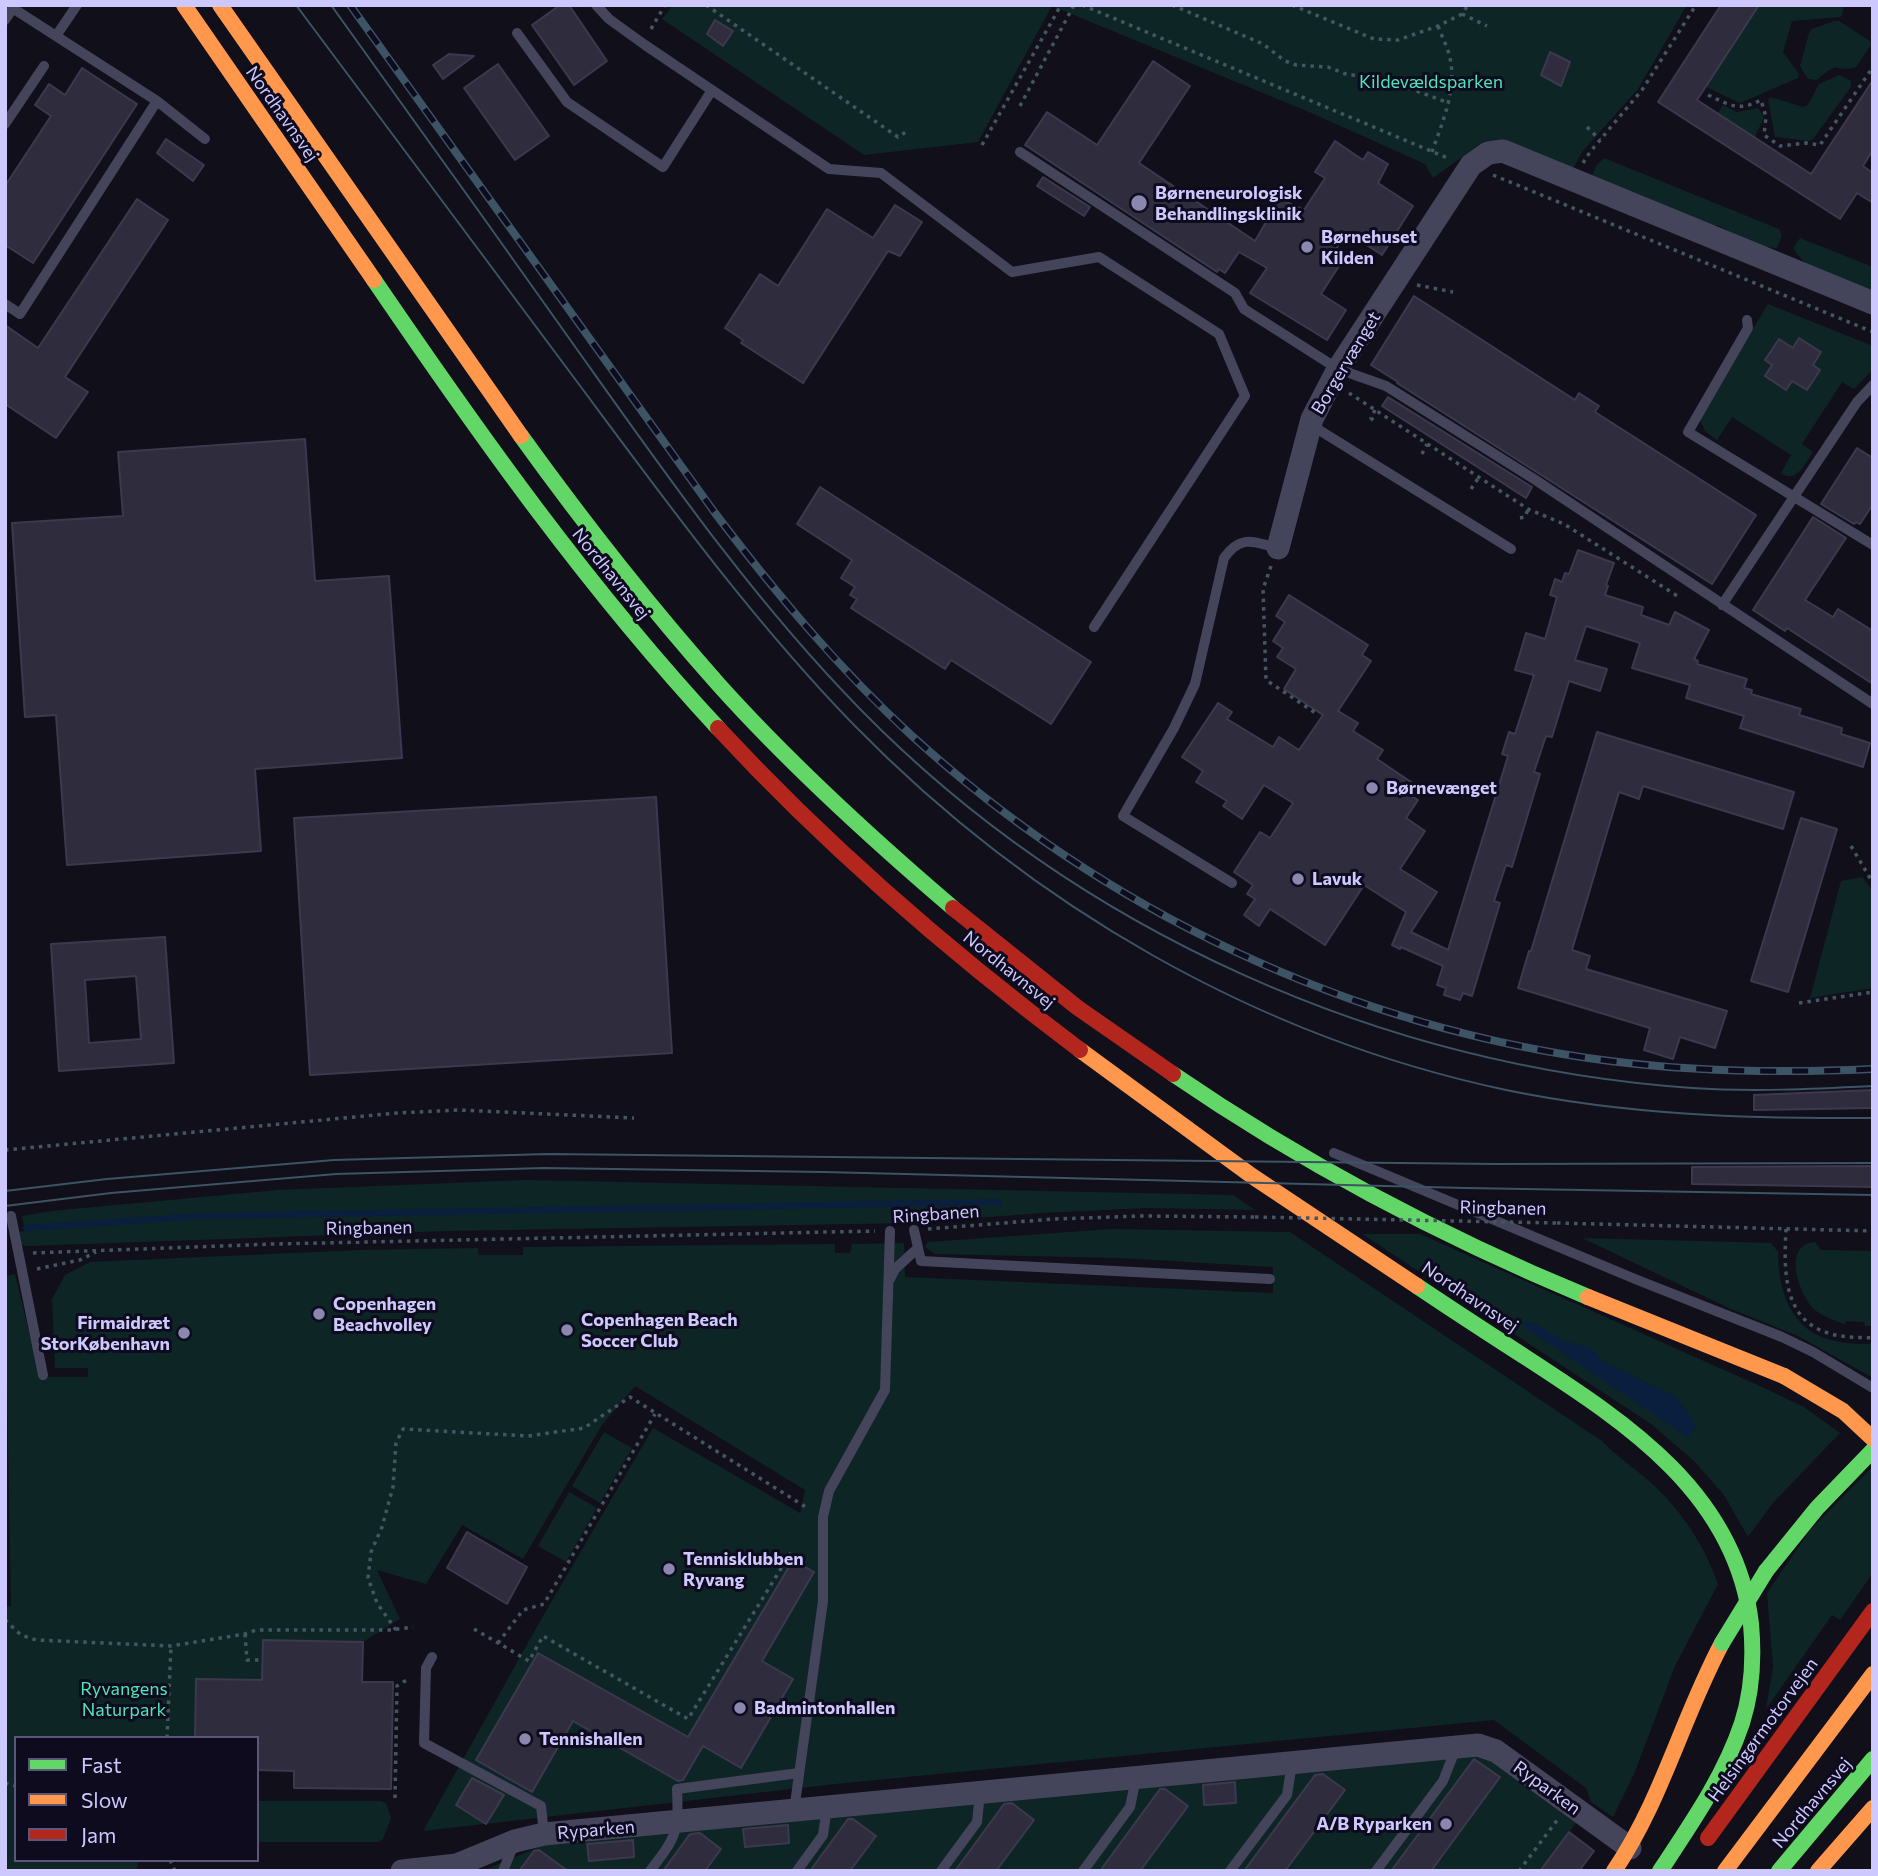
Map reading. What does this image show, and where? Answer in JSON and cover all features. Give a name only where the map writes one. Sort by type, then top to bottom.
[{"type":"main road","name":"Nordhavnsvej","points":[[184,5],[495,453],[568,553],[721,732],[785,798],[852,862],[934,934],[1104,1069],[1273,1191],[1627,1427],[1666,1461],[1697,1494],[1732,1551],[1746,1593],[1752,1640],[1750,1688],[1743,1721],[1724,1766],[1695,1818],[1660,1871]]},
{"type":"main road","name":"Nordhavnsvej","points":[[220,5],[520,435],[593,535],[653,609],[766,735],[909,871],[1067,1000],[1214,1101],[1326,1169],[1452,1236],[1581,1294],[1784,1376],[1831,1403],[1873,1439]]},
{"type":"main road","points":[[1614,1871],[1630,1848],[1662,1787],[1694,1698],[1722,1643],[1766,1571],[1826,1496],[1873,1450]]},
{"type":"main road","name":"Helsingørmotorvejen","points":[[1698,1850],[1873,1611]]},
{"type":"main road","points":[[1725,1871],[1873,1674]]},
{"type":"main road","name":"Nordhavnsvej","points":[[1779,1871],[1873,1759]]},
{"type":"main road","points":[[1818,1871],[1873,1808]]},
{"type":"street","points":[[1471,165],[1488,153],[1503,151],[1873,303]]},
{"type":"street","name":"Borgervænget","points":[[1278,548],[1311,425],[1335,376],[1471,165]]},
{"type":"street","name":"Ryparken","points":[[402,1871],[457,1865],[515,1841],[544,1835],[1478,1745],[1496,1751],[1630,1848]]},
{"type":"lane","points":[[56,36],[77,5]]},
{"type":"lane","points":[[596,5],[609,19],[643,44],[829,169],[881,173],[1013,272],[1099,257],[1219,334],[1245,396],[1094,627]]},
{"type":"lane","points":[[5,20],[14,7],[157,101],[205,139]]},
{"type":"lane","points":[[517,33],[567,102],[663,167],[712,90]]},
{"type":"lane","points":[[5,124],[44,66]]},
{"type":"lane","points":[[5,304],[20,314],[157,101]]},
{"type":"lane","points":[[1020,152],[1235,293],[1244,309],[1335,376],[1386,386],[1534,479],[1873,704]]},
{"type":"lane","points":[[1747,320],[1748,328],[1688,432],[1873,545]]},
{"type":"lane","points":[[1722,606],[1857,402],[1873,385]]},
{"type":"lane","points":[[1311,425],[1511,549]]},
{"type":"lane","points":[[495,453],[537,484],[520,435]]},
{"type":"lane","points":[[568,553],[551,504],[593,535]]},
{"type":"lane","points":[[1232,883],[1123,816],[1174,728],[1195,684],[1224,558],[1232,546],[1246,540],[1278,548]]},
{"type":"lane","points":[[1214,1101],[1287,1132]]},
{"type":"lane","points":[[1324,1148],[1782,1337],[1814,1352],[1873,1388]]},
{"type":"lane","points":[[11,1216],[43,1375]]},
{"type":"lane","points":[[914,1230],[921,1261],[1270,1279]]},
{"type":"lane","points":[[794,1811],[823,1601],[822,1517],[829,1491],[885,1390],[890,1231]]},
{"type":"lane","points":[[888,1285],[895,1269],[918,1248]]},
{"type":"lane","points":[[432,1657],[426,1668],[424,1743],[541,1807],[544,1835]]},
{"type":"lane","points":[[1376,1871],[1443,1781],[1457,1747]]},
{"type":"lane","points":[[1230,1871],[1287,1795],[1292,1763]]},
{"type":"lane","points":[[650,1871],[670,1844],[679,1822],[677,1789],[799,1773]]},
{"type":"lane","points":[[1083,1871],[1130,1807],[1136,1778]]},
{"type":"lane","points":[[941,1871],[977,1822],[981,1793]]},
{"type":"lane","points":[[797,1871],[822,1835],[827,1807]]},
{"type":"lane","points":[[503,1871],[515,1841]]},
{"type":"path","points":[[643,44],[665,5]]},
{"type":"path","points":[[706,5],[898,137],[906,132]]},
{"type":"path","points":[[982,145],[1061,5]]},
{"type":"path","points":[[1020,106],[1074,5]]},
{"type":"path","points":[[1082,5],[1432,153],[1471,165],[1873,332]]},
{"type":"path","points":[[1172,5],[1263,44],[1285,61],[1296,65],[1328,67],[1348,75],[1376,76],[1449,103]]},
{"type":"path","points":[[1292,5],[1374,39],[1398,40],[1438,26],[1462,14],[1468,5]]},
{"type":"path","points":[[1574,180],[1590,152],[1642,90],[1696,5]]},
{"type":"path","points":[[1462,14],[1487,26]]},
{"type":"path","points":[[1432,153],[1449,103],[1451,60],[1438,26]]},
{"type":"path","points":[[1708,95],[1737,107],[1750,106],[1761,100],[1766,117],[1765,135],[1780,146],[1806,143],[1820,145],[1873,67]]},
{"type":"path","points":[[1587,127],[1600,140]]},
{"type":"path","points":[[1398,279],[1452,292]]},
{"type":"path","points":[[1335,376],[1375,410],[1528,509],[1564,524],[1690,604]]},
{"type":"path","points":[[1375,410],[1371,418],[1375,422]]},
{"type":"path","points":[[1422,454],[1427,444]]},
{"type":"path","points":[[1471,489],[1479,477]]},
{"type":"path","points":[[1520,519],[1525,517],[1528,509]]},
{"type":"path","points":[[1278,548],[1263,589],[1266,681],[1317,714]]},
{"type":"path","points":[[1851,846],[1873,883]]},
{"type":"path","points":[[1799,1003],[1873,992]]},
{"type":"path","points":[[5,1150],[397,1113],[459,1110],[634,1118]]},
{"type":"path","name":"Ringbanen","points":[[914,1230],[1054,1219],[1140,1216],[1873,1231]]},
{"type":"path","points":[[1786,1229],[1786,1281],[1797,1309],[1805,1319],[1826,1333],[1873,1338]]},
{"type":"path","name":"Ringbanen","points":[[17,1254],[88,1249],[98,1251],[287,1244],[890,1231]]},
{"type":"path","points":[[21,1269],[44,1269],[80,1260],[98,1251]]},
{"type":"path","points":[[396,1630],[377,1604],[368,1578],[371,1552],[382,1527],[393,1487],[397,1443],[403,1429],[528,1436],[583,1428],[630,1397],[822,1517]]},
{"type":"path","points":[[498,1643],[523,1610],[544,1604],[655,1414]]},
{"type":"path","points":[[474,1629],[529,1661],[543,1636],[688,1719],[790,1554],[823,1573]]},
{"type":"path","points":[[5,1620],[21,1635],[36,1640],[171,1646],[256,1630],[396,1630],[413,1627]]},
{"type":"path","points":[[245,1634],[247,1660],[260,1660]]},
{"type":"path","points":[[167,1736],[171,1646]]},
{"type":"path","points":[[395,1798],[397,1686],[426,1668]]},
{"type":"path","points":[[1519,1871],[1570,1804]]},
{"type":"green space","name":"Kildevældsparken","points":[[673,5],[1687,5],[1638,89],[1582,152],[1572,171],[1503,141],[1484,141],[1433,178],[1425,164],[1309,112],[1052,6],[978,142],[864,155],[662,19]]},
{"type":"green space","points":[[1759,5],[1844,5],[1840,17],[1792,21],[1783,52],[1799,74],[1798,78],[1740,103],[1706,87]]},
{"type":"green space","points":[[1839,21],[1870,41],[1871,45],[1856,67],[1830,69],[1817,80],[1808,79],[1800,66],[1809,33],[1812,29]]},
{"type":"green space","points":[[1839,75],[1851,81],[1851,87],[1813,139],[1810,141],[1775,137],[1768,99],[1771,97],[1803,107],[1808,105],[1819,84]]},
{"type":"green space","points":[[1723,105],[1737,112],[1758,108],[1764,117],[1755,137],[1718,113]]},
{"type":"green space","points":[[1604,158],[1779,229],[1782,235],[1777,248],[1753,246],[1720,226],[1700,223],[1669,211],[1626,189],[1606,186],[1591,178],[1596,166]]},
{"type":"green space","points":[[1800,238],[1873,267],[1873,295],[1828,278],[1808,265],[1793,248]]},
{"type":"green space","points":[[1768,304],[1873,346],[1873,369],[1854,389],[1842,382],[1802,444],[1813,452],[1800,471],[1792,476],[1781,473],[1791,455],[1732,417],[1717,440],[1705,431],[1699,418]]},
{"type":"green space","points":[[1862,877],[1873,891],[1873,988],[1810,998],[1841,881]]},
{"type":"green space","points":[[526,1180],[1233,1195],[1255,1210],[1146,1208],[910,1223],[448,1231],[29,1246],[21,1245],[17,1232],[25,1231],[22,1216],[51,1211],[278,1190]]},
{"type":"green space","name":"Ryvangens Naturpark","points":[[1111,1229],[1290,1232],[1602,1441],[1648,1480],[1681,1515],[1698,1541],[1718,1584],[1675,1666],[1634,1774],[1613,1817],[1591,1802],[1586,1788],[1494,1720],[835,1784],[423,1831],[539,1623],[653,1428],[800,1513],[805,1490],[635,1386],[602,1425],[523,1559],[462,1525],[426,1584],[377,1570],[400,1619],[363,1642],[263,1640],[262,1680],[196,1679],[195,1736],[14,1736],[14,1862],[138,1862],[137,1871],[5,1871],[5,1607],[11,1606],[5,1276],[15,1274],[40,1377],[88,1377],[88,1368],[55,1368],[52,1299],[65,1275],[90,1262],[360,1250],[478,1248],[479,1255],[523,1255],[523,1247],[835,1244],[835,1253],[850,1253],[852,1244],[904,1243],[905,1277],[1273,1293],[1273,1267],[1119,1258],[935,1254],[925,1247],[928,1242]]},
{"type":"green space","points":[[1362,1234],[1420,1234],[1762,1387],[1804,1407],[1840,1433],[1772,1504],[1748,1537],[1724,1495],[1694,1461],[1651,1424]]},
{"type":"green space","points":[[1582,1238],[1771,1243],[1778,1252],[1785,1297],[1800,1322],[1824,1338],[1844,1343],[1873,1344],[1873,1378],[1798,1336],[1731,1309]]},
{"type":"green space","points":[[1815,1242],[1821,1250],[1873,1251],[1873,1326],[1865,1326],[1864,1322],[1837,1322],[1815,1310],[1809,1303],[1799,1283],[1796,1261],[1798,1252],[1805,1245]]},
{"type":"green space","points":[[604,1432],[632,1448],[600,1503],[572,1486]]},
{"type":"green space","points":[[1873,1466],[1873,1573],[1840,1620],[1832,1615],[1766,1709],[1773,1667],[1767,1593],[1810,1530]]},
{"type":"green space","points":[[569,1492],[597,1508],[566,1562],[538,1546]]},
{"type":"green space","points":[[1482,1754],[1576,1823],[1540,1871],[470,1871],[487,1869],[548,1843]]},
{"type":"green space","points":[[259,1801],[381,1801],[386,1803],[391,1818],[383,1839],[379,1842],[259,1842]]},
{"type":"water","points":[[1522,1322],[1532,1322],[1564,1341],[1591,1348],[1603,1361],[1676,1397],[1696,1428],[1687,1437],[1526,1328]]},
{"type":"building","points":[[560,5],[569,5],[607,61],[574,85],[532,25]]},
{"type":"building","points":[[1721,5],[1759,5],[1697,100],[1811,174],[1873,80],[1873,150],[1863,166],[1873,173],[1873,203],[1857,193],[1840,219],[1658,102]]},
{"type":"building","points":[[715,20],[733,31],[723,46],[707,34]]},
{"type":"building","points":[[1550,52],[1570,62],[1561,86],[1541,75]]},
{"type":"building","points":[[449,54],[474,56],[443,79],[433,65]]},
{"type":"building","points":[[1153,61],[1190,86],[1139,163],[1255,241],[1269,217],[1275,197],[1304,210],[1325,178],[1315,172],[1335,141],[1363,160],[1368,152],[1388,164],[1378,183],[1413,206],[1382,255],[1347,232],[1329,260],[1339,266],[1321,294],[1346,310],[1327,340],[1250,293],[1267,268],[1239,252],[1225,273],[1219,269],[1217,272],[1025,145],[1047,112],[1097,145]]},
{"type":"building","points":[[498,64],[549,136],[515,160],[464,88]]},
{"type":"building","points":[[82,68],[137,104],[33,263],[5,245],[5,186],[51,116],[35,105],[49,84],[65,95]]},
{"type":"building","points":[[166,139],[204,165],[193,181],[157,153]]},
{"type":"building","points":[[1043,177],[1090,207],[1084,216],[1037,186]]},
{"type":"building","points":[[137,199],[168,220],[65,377],[88,392],[56,438],[5,404],[5,325],[38,348]]},
{"type":"building","points":[[895,205],[922,222],[900,256],[888,251],[803,383],[741,343],[743,340],[725,328],[760,274],[778,286],[827,209],[873,238]]},
{"type":"building","points":[[1414,296],[1575,400],[1579,393],[1599,406],[1595,412],[1756,515],[1712,584],[1371,365]]},
{"type":"building","points":[[1799,338],[1821,352],[1813,365],[1820,370],[1807,390],[1792,381],[1786,390],[1765,376],[1772,365],[1765,360],[1779,339],[1793,348]]},
{"type":"building","points":[[1388,397],[1532,487],[1526,498],[1382,406]]},
{"type":"building","points":[[305,439],[315,581],[389,576],[402,758],[255,769],[261,851],[67,865],[56,715],[25,717],[12,523],[123,516],[118,452]]},
{"type":"building","points":[[1857,448],[1873,458],[1873,504],[1860,524],[1854,524],[1821,504]]},
{"type":"building","points":[[820,487],[1091,662],[1051,724],[951,660],[945,669],[851,608],[857,599],[850,595],[855,587],[841,578],[852,560],[797,524]]},
{"type":"building","points":[[1813,517],[1846,538],[1805,600],[1833,617],[1838,609],[1873,631],[1873,684],[1787,628],[1785,631],[1753,610]]},
{"type":"building","points":[[1578,550],[1614,563],[1605,595],[1643,607],[1641,615],[1669,625],[1675,612],[1709,630],[1694,659],[1698,661],[1697,664],[1747,679],[1744,688],[1752,690],[1751,694],[1801,709],[1799,715],[1842,728],[1841,734],[1870,743],[1863,767],[1740,728],[1744,716],[1686,698],[1690,685],[1632,668],[1640,643],[1586,626],[1575,660],[1607,669],[1600,691],[1569,681],[1552,737],[1546,736],[1534,772],[1540,774],[1512,867],[1506,865],[1494,901],[1500,903],[1472,996],[1463,993],[1460,1000],[1444,995],[1446,988],[1437,985],[1443,966],[1392,945],[1406,912],[1364,885],[1325,945],[1270,909],[1259,926],[1244,915],[1255,899],[1247,894],[1253,885],[1234,872],[1260,832],[1270,838],[1293,803],[1264,785],[1242,819],[1223,806],[1227,801],[1196,782],[1203,771],[1182,757],[1218,703],[1232,712],[1227,719],[1273,747],[1279,737],[1299,750],[1323,715],[1284,689],[1296,669],[1277,657],[1283,648],[1273,641],[1285,622],[1276,616],[1289,595],[1368,645],[1362,655],[1371,661],[1338,711],[1358,723],[1353,731],[1383,750],[1377,759],[1414,784],[1408,794],[1418,800],[1406,818],[1425,831],[1400,869],[1437,892],[1411,932],[1448,950],[1508,756],[1502,754],[1509,732],[1515,734],[1534,675],[1515,670],[1526,633],[1545,639],[1557,597],[1550,595],[1555,579],[1562,582],[1565,573],[1569,574]]},
{"type":"building","points":[[1597,732],[1794,792],[1783,829],[1643,786],[1639,799],[1619,792],[1572,950],[1590,956],[1586,969],[1727,1011],[1715,1048],[1680,1037],[1673,1059],[1644,1050],[1650,1028],[1518,988]]},
{"type":"building","points":[[656,797],[672,1053],[310,1075],[294,818]]},
{"type":"building","points":[[1801,818],[1837,829],[1788,992],[1751,981]]},
{"type":"building","points":[[165,937],[174,1063],[59,1071],[51,944]],"holes":[[[136,976],[141,1039],[89,1043],[85,980]]]},
{"type":"building","points":[[1873,1090],[1873,1108],[1754,1110],[1754,1095]]},
{"type":"building","points":[[1873,1166],[1873,1187],[1692,1184],[1692,1167]]},
{"type":"building","points":[[467,1532],[527,1567],[507,1604],[447,1568]]},
{"type":"building","points":[[793,1560],[814,1572],[762,1661],[793,1679],[741,1768],[703,1746],[683,1780],[678,1781],[573,1721],[532,1792],[476,1760],[538,1653],[688,1737]]},
{"type":"building","points":[[263,1640],[363,1642],[362,1682],[393,1682],[391,1789],[294,1788],[294,1771],[259,1770],[259,1736],[195,1736],[196,1679],[262,1680]]},
{"type":"building","name":"A/B Ryparken","points":[[1474,1759],[1500,1777],[1431,1871],[1391,1871]]},
{"type":"building","name":"A/B Ryparken","points":[[1323,1774],[1345,1790],[1285,1871],[1244,1871],[1315,1775]]},
{"type":"building","points":[[472,1778],[504,1795],[486,1824],[456,1805]]},
{"type":"building","points":[[1235,1782],[1236,1803],[1204,1805],[1203,1785]]},
{"type":"building","points":[[1160,1789],[1165,1789],[1188,1806],[1140,1871],[1100,1871]]},
{"type":"building","points":[[1012,1803],[1034,1820],[996,1871],[955,1871],[1004,1804]]},
{"type":"building","points":[[848,1819],[853,1819],[876,1836],[850,1871],[810,1871]]},
{"type":"building","points":[[788,1825],[789,1843],[745,1847],[743,1829]]},
{"type":"building","points":[[1569,1832],[1594,1851],[1579,1871],[1540,1871]]},
{"type":"building","points":[[700,1833],[721,1849],[705,1871],[663,1871],[690,1834]]},
{"type":"building","points":[[633,1840],[634,1857],[589,1861],[587,1844]]},
{"type":"building","points":[[539,1850],[568,1871],[519,1871],[534,1851]]},
{"type":"waterway","points":[[26,1228],[203,1216],[999,1202]]},
{"type":"tram line","points":[[296,5],[677,515],[780,644],[854,725],[923,790],[996,851],[1072,906],[1153,956],[1237,999],[1324,1036],[1414,1067],[1506,1090],[1597,1105],[1688,1114],[1873,1118]]},
{"type":"tram line","points":[[331,5],[711,535],[783,625],[861,710],[947,789],[1040,860],[1138,922],[1242,974],[1351,1018],[1462,1051],[1576,1075],[1692,1088],[1760,1090],[1873,1086]]},
{"type":"tram line","points":[[5,1191],[107,1179],[334,1160],[548,1154],[1495,1164],[1873,1163]]},
{"type":"tram line","points":[[5,1206],[111,1193],[336,1174],[544,1168],[1873,1195]]},
{"type":"railway","points":[[350,5],[715,513],[784,600],[858,683],[911,735],[986,798],[1065,856],[1148,907],[1235,952],[1325,990],[1418,1021],[1513,1045],[1643,1065],[1741,1071],[1873,1069]]},
{"type":"traffic: fast","points":[[374,280],[538,511],[625,621],[718,728]]},
{"type":"traffic: fast","points":[[521,436],[617,563],[719,685],[774,744],[832,800],[953,908]]},
{"type":"traffic: fast","points":[[1173,1074],[1272,1138],[1427,1224],[1588,1297]]},
{"type":"traffic: fast","points":[[1417,1286],[1558,1378],[1634,1433],[1668,1464],[1698,1497],[1723,1535],[1741,1577],[1752,1636],[1751,1674],[1742,1723],[1716,1781],[1660,1871]]},
{"type":"traffic: fast","points":[[1766,1571],[1817,1508],[1873,1450]]},
{"type":"traffic: fast","points":[[1722,1643],[1766,1571]]},
{"type":"traffic: fast","points":[[1779,1871],[1873,1759]]},
{"type":"traffic: slow","points":[[184,5],[374,280]]},
{"type":"traffic: slow","points":[[220,5],[521,436]]},
{"type":"traffic: slow","points":[[1080,1050],[1252,1176],[1417,1286]]},
{"type":"traffic: slow","points":[[1588,1297],[1784,1376]]},
{"type":"traffic: slow","points":[[1784,1376],[1843,1411],[1873,1439]]},
{"type":"traffic: slow","points":[[1614,1871],[1646,1816],[1722,1643]]},
{"type":"traffic: slow","points":[[1725,1871],[1873,1674]]},
{"type":"traffic: slow","points":[[1818,1871],[1873,1808]]},
{"type":"traffic: jam","points":[[718,728],[847,857],[984,976],[1080,1050]]},
{"type":"traffic: jam","points":[[953,908],[1078,1008],[1173,1074]]},
{"type":"traffic: jam","points":[[1708,1838],[1873,1611]]},
{"type":"place","name":"Børneneurologisk Behandlingsklinik","points":[[1139,203]]},
{"type":"place","name":"Børnehuset Kilden","points":[[1307,247]]},
{"type":"place","name":"Børnevænget","points":[[1372,788]]},
{"type":"place","name":"Lavuk","points":[[1298,879]]},
{"type":"place","name":"Copenhagen Beachvolley","points":[[319,1314]]},
{"type":"place","name":"Copenhagen Beach Soccer Club","points":[[567,1330]]},
{"type":"place","name":"Firmaidræt StorKøbenhavn","points":[[184,1333]]},
{"type":"place","name":"Tennisklubben Ryvang","points":[[669,1569]]},
{"type":"place","name":"Badmintonhallen","points":[[740,1708]]},
{"type":"place","name":"Tennishallen","points":[[525,1739]]},
{"type":"place","name":"A/B Ryparken","points":[[1446,1824]]}]
